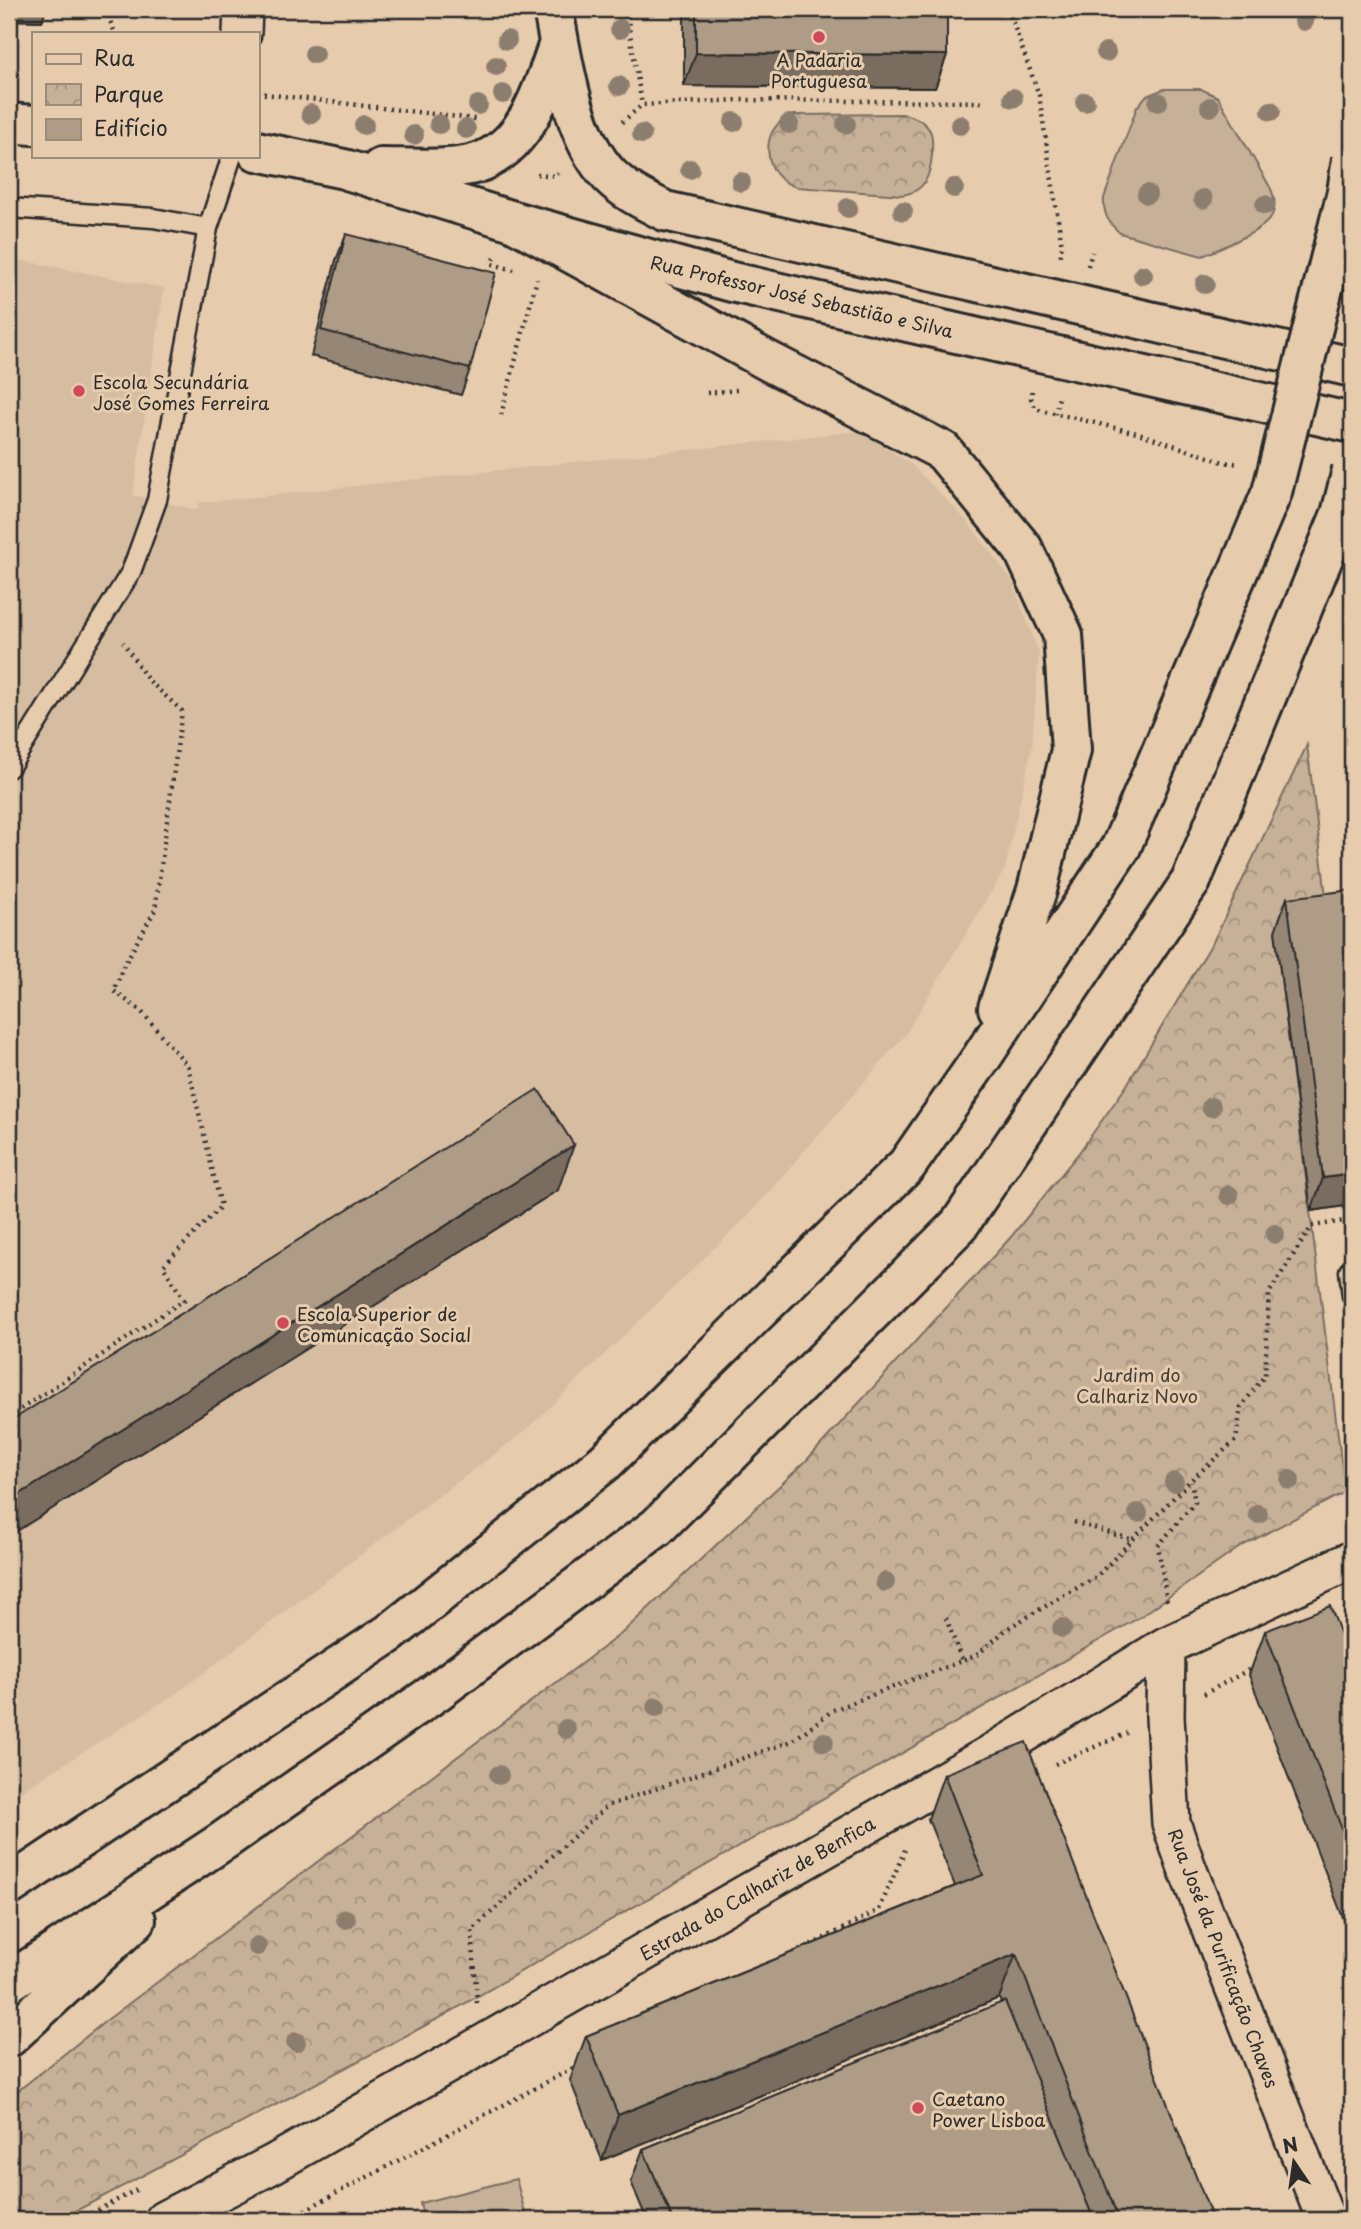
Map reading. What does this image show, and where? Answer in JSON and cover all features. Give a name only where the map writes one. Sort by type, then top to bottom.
[{"type":"main road","points":[[556,26],[579,123],[588,149],[619,183],[635,196],[665,211],[1352,367]]},
{"type":"main road","points":[[344,169],[446,168],[482,161],[509,144],[541,97],[556,26]]},
{"type":"main road","points":[[9,123],[32,125]]},
{"type":"main road","name":"Rua Professor José Sebastião e Silva","points":[[259,151],[344,169],[513,221],[732,282],[1352,423]]},
{"type":"main road","points":[[9,1886],[390,1633],[604,1462],[907,1164],[982,1057],[1121,847],[1272,492],[1347,192],[1352,159]]},
{"type":"main road","points":[[513,221],[770,362],[943,451],[1023,549],[1063,635],[1071,750],[1037,890],[982,1057]]},
{"type":"main road","points":[[9,1982],[223,1841],[436,1692],[657,1527],[959,1225],[1191,881],[1341,514],[1352,470]]},
{"type":"main road","points":[[9,2037],[223,1841]]},
{"type":"street","points":[[242,32],[243,9]]},
{"type":"street","name":"Estrada do Calhariz de Benfica","points":[[164,2220],[273,2164],[977,1762],[1166,1646],[1352,1560]]},
{"type":"street","name":"Rua José da Purificação Chaves","points":[[1166,1646],[1165,1717],[1171,1823],[1326,2220]]},
{"type":"lane","points":[[9,768],[131,572],[157,500],[208,228],[231,158]]},
{"type":"lane","points":[[9,208],[153,218],[208,228]]},
{"type":"lane","points":[[1349,1270],[1352,1296]]},
{"type":"path","points":[[105,9],[115,32]]},
{"type":"path","points":[[626,9],[642,105]]},
{"type":"path","points":[[1008,9],[1040,95],[1062,246],[1058,271]]},
{"type":"path","points":[[534,174],[554,176],[642,105],[739,100],[983,102]]},
{"type":"path","points":[[1033,382],[1031,397],[1035,407],[1041,410],[1141,434],[1223,462],[1246,464]]},
{"type":"path","points":[[9,1417],[184,1300],[163,1266],[221,1206],[187,1067],[141,1012],[114,991],[123,967],[155,910],[182,711],[147,679],[123,642],[114,600]]},
{"type":"path","points":[[477,2007],[472,1930],[607,1806],[792,1741],[833,1710],[977,1655],[1008,1628],[1096,1577],[1130,1539],[1236,1440],[1241,1407],[1265,1375],[1269,1293],[1312,1226],[1352,1220]]},
{"type":"path","points":[[1168,1605],[1158,1546],[1195,1502],[1190,1481]]},
{"type":"path","points":[[1074,1522],[1130,1539]]},
{"type":"path","points":[[946,1618],[962,1661]]},
{"type":"path","points":[[1328,1634],[1352,1624]]},
{"type":"path","points":[[1052,1765],[1165,1717],[1256,1666]]},
{"type":"path","points":[[806,1947],[879,1910],[907,1847]]},
{"type":"path","points":[[286,2220],[590,2059]]},
{"type":"shaded area","points":[[9,258],[164,288],[133,495],[197,510],[199,503],[860,431],[911,464],[966,520],[1011,579],[1039,653],[1032,747],[1005,869],[905,1035],[748,1216],[524,1432],[178,1692],[9,1799]]},
{"type":"green space","points":[[1164,89],[1201,89],[1218,97],[1274,198],[1273,214],[1262,226],[1202,256],[1120,233],[1105,213],[1104,198],[1137,107],[1146,96]]},
{"type":"green space","points":[[904,114],[923,123],[932,138],[928,176],[921,187],[910,193],[902,195],[797,187],[785,182],[771,164],[769,141],[781,121],[793,115]]},
{"type":"green space","name":"Jardim do Calhariz Novo","points":[[1307,745],[1327,904],[1275,931],[1345,1492],[1240,1547],[1140,1617],[443,2016],[59,2220],[9,2220],[9,2098],[107,2020],[622,1633],[805,1462],[1011,1237],[1078,1154],[1125,1088],[1214,940]]},
{"type":"green space","points":[[516,2179],[527,2220],[424,2220],[420,2203]]},
{"type":"building","points":[[696,9],[947,9],[947,55],[696,53]]},
{"type":"building","points":[[346,234],[496,273],[470,369],[321,330]]},
{"type":"building","points":[[1352,890],[1352,1174],[1323,1178],[1287,898]]},
{"type":"building","points":[[538,1089],[574,1145],[9,1501],[9,1422]]},
{"type":"building","points":[[1330,1606],[1352,1663],[1352,1855],[1265,1631]]},
{"type":"building","points":[[1026,1742],[1213,2220],[1119,2220],[1016,1954],[618,2115],[586,2036],[983,1875],[944,1774]]},
{"type":"building","name":"Caetano Power Lisboa","points":[[1005,2001],[1094,2220],[673,2220],[643,2149]]},
{"type":"place","name":"A Padaria Portuguesa","points":[[819,37]]},
{"type":"place","name":"Escola Secundária José Gomes Ferreira","points":[[79,391]]},
{"type":"place","name":"Escola Superior de Comunicação Social","points":[[283,1323]]},
{"type":"place","name":"Caetano Power Lisboa","points":[[918,2108]]}]
